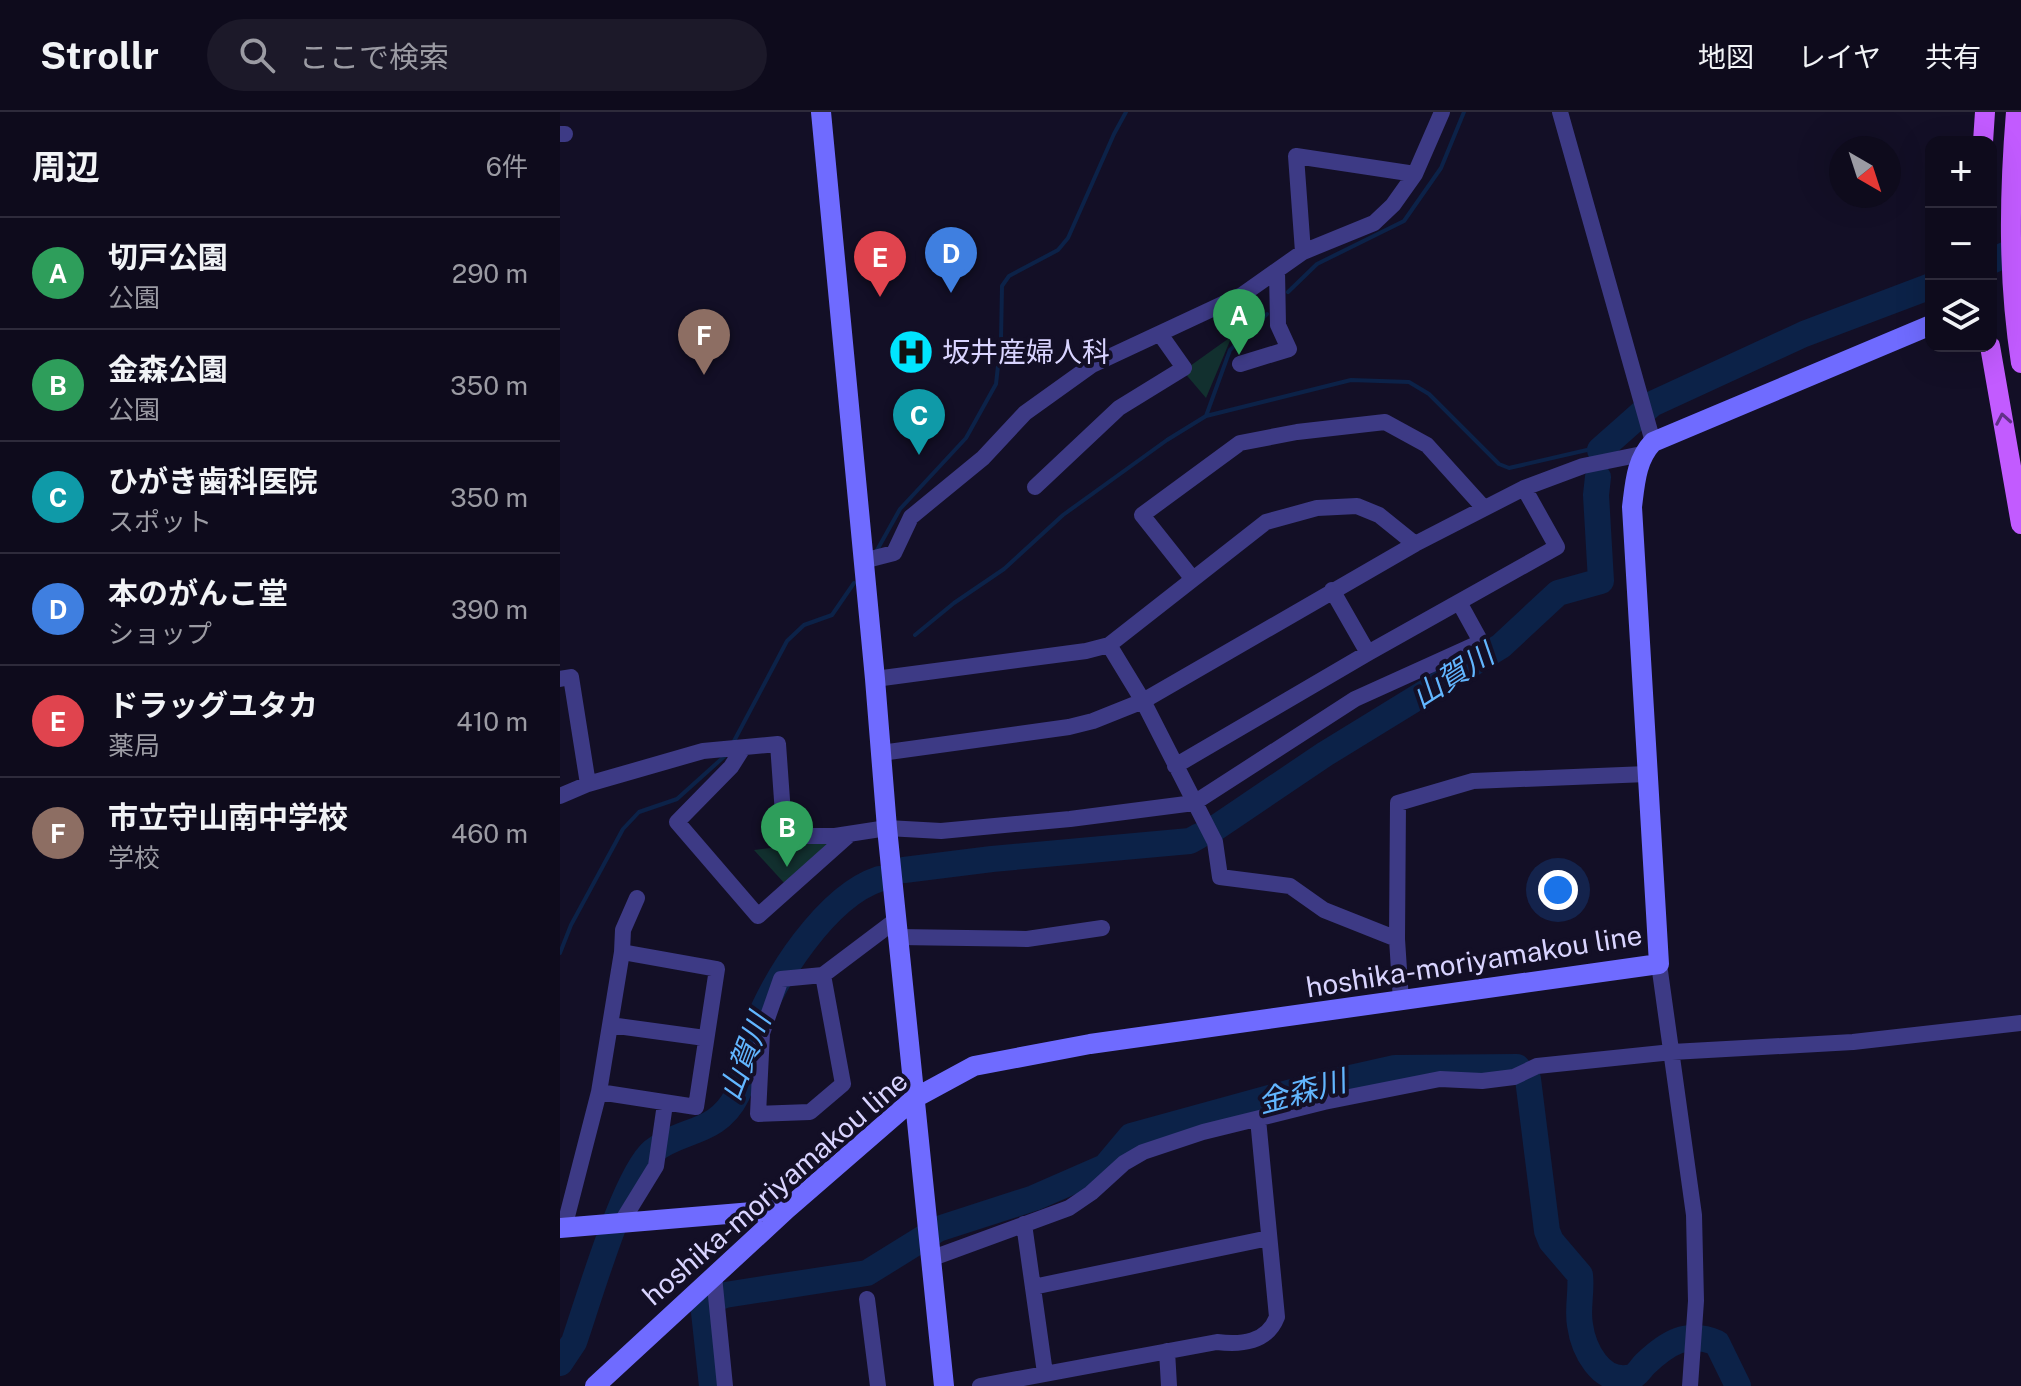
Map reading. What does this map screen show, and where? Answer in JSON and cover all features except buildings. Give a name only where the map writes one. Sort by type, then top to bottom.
[{"type":"main road","points":[[821,112],[887,828],[944,1386]]},
{"type":"main road","points":[[1983,136],[1985,112]]},
{"type":"main road","points":[[2016,112],[2009,222],[2017,287],[2021,363]]},
{"type":"main road","points":[[1648,448],[1925,328]]},
{"type":"main road","points":[[1991,352],[2021,524]]},
{"type":"main road","name":"hoshika-moriyamakou line","points":[[595,1386],[787,1209],[915,1098],[974,1066],[1090,1044],[1659,964],[1632,507],[1636,474],[1648,448]]},
{"type":"main road","points":[[562,1228],[787,1209]]},
{"type":"street","points":[[863,561],[894,553],[911,517],[983,458],[1025,413],[1092,365],[1242,295],[1303,252],[1374,223],[1393,205],[1415,174],[1442,112]]},
{"type":"street","points":[[881,753],[1093,721],[1143,701],[1332,590],[1524,488],[1583,466],[1648,448],[1560,112]]},
{"type":"street","points":[[1303,252],[1296,156],[1415,174]]},
{"type":"street","points":[[1240,364],[1289,349],[1278,325],[1277,271]]},
{"type":"street","points":[[1035,487],[1119,408],[1184,368],[1160,334]]},
{"type":"street","points":[[1192,578],[1142,515],[1240,443],[1297,432],[1385,422],[1427,445],[1484,508]]},
{"type":"street","points":[[1175,766],[1557,547],[1524,488]]},
{"type":"street","points":[[875,679],[1086,651],[1109,645],[1266,522],[1317,508],[1357,506],[1379,515],[1415,544]]},
{"type":"street","points":[[1332,590],[1368,653]]},
{"type":"street","points":[[560,796],[588,784],[716,749],[778,744],[784,828],[792,836],[887,828],[941,831],[1194,803],[1355,699],[1481,642],[1459,602]]},
{"type":"street","points":[[1109,645],[1143,701],[1215,842],[1220,877],[1290,886],[1324,910],[1397,939]]},
{"type":"street","points":[[560,679],[571,677],[588,784]]},
{"type":"street","points":[[738,749],[731,767],[677,822],[758,916],[851,833]]},
{"type":"street","points":[[1401,1001],[1397,939],[1398,803],[1473,781],[1647,774]]},
{"type":"street","points":[[562,1228],[599,1092],[623,930],[637,898]]},
{"type":"street","points":[[823,975],[843,1084],[810,1112],[758,1114],[762,1033],[781,979],[823,975],[897,929],[1027,939],[1102,928]]},
{"type":"street","points":[[599,1092],[696,1107],[717,969],[622,952]]},
{"type":"street","points":[[1659,964],[1694,1215],[1696,1301],[1690,1386]]},
{"type":"street","points":[[930,1259],[1069,1208],[1124,1163],[1143,1152],[1203,1132],[1339,1099],[1440,1079],[1482,1081],[1514,1077],[1537,1066],[1672,1052],[1853,1042],[2021,1023]]},
{"type":"street","points":[[610,1025],[705,1038]]},
{"type":"street","points":[[621,1223],[656,1166],[665,1104]]},
{"type":"street","points":[[980,1386],[1217,1342],[1250,1342],[1266,1334],[1277,1317],[1258,1119]]},
{"type":"street","points":[[1024,1224],[1045,1373]]},
{"type":"street","points":[[1033,1287],[1269,1238]]},
{"type":"street","points":[[714,1276],[725,1386]]},
{"type":"street","points":[[867,1299],[878,1386]]},
{"type":"street","points":[[1167,1351],[1169,1386]]},
{"type":"green space","points":[[1232,336],[1206,398],[1183,371]]},
{"type":"green space","points":[[831,841],[786,885],[754,850]]},
{"type":"waterway","points":[[876,552],[900,509],[966,438],[996,384],[1002,286],[1009,276],[1058,250],[1068,238],[1126,112]]},
{"type":"waterway","points":[[1288,292],[1317,264],[1404,221],[1441,168],[1464,112]]},
{"type":"waterway","name":"山賀川","points":[[1997,258],[2021,248]]},
{"type":"waterway","name":"山賀川","points":[[1600,450],[1652,404],[1804,334],[1925,288]]},
{"type":"waterway","points":[[1206,416],[1230,350],[1267,314]]},
{"type":"waterway","points":[[915,635],[954,603],[1004,569],[1063,515],[1167,440],[1206,416],[1351,380],[1409,382],[1429,394],[1499,464],[1509,468],[1600,447]]},
{"type":"waterway","name":"山賀川","points":[[1214,829],[1325,754],[1501,646],[1558,593],[1601,581],[1596,495],[1598,477]]},
{"type":"waterway","points":[[733,743],[787,641],[804,625],[832,615],[854,583]]},
{"type":"waterway","points":[[560,953],[571,925],[623,829],[639,812],[677,799],[727,754]]},
{"type":"waterway","name":"山賀川","points":[[904,870],[1190,841],[1199,836]]},
{"type":"waterway","name":"山賀川","points":[[560,1363],[574,1342],[619,1211],[642,1164],[653,1151],[709,1124],[729,1108],[740,1087],[763,1010],[788,965],[821,921],[840,903],[859,888],[879,879]]},
{"type":"waterway","name":"金森川","points":[[712,1386],[703,1303],[725,1295],[867,1273],[938,1229],[1034,1198],[1105,1167],[1131,1136],[1306,1088],[1395,1068],[1517,1067],[1528,1079],[1547,1231],[1551,1241],[1580,1275],[1580,1325],[1595,1363],[1611,1376],[1632,1377],[1670,1345],[1687,1338],[1706,1339],[1717,1343],[1738,1386]]},
{"type":"place","name":"本のがんこ堂","points":[[951,293]]},
{"type":"place","name":"ドラッグユタカ","points":[[880,297]]},
{"type":"place","name":"坂井産婦人科","points":[[911,352]]},
{"type":"place","name":"切戸公園","points":[[1239,355]]},
{"type":"place","name":"市立守山南中学校","points":[[704,375]]},
{"type":"place","name":"ひがき歯科医院","points":[[919,455]]},
{"type":"place","name":"金森公園","points":[[787,867]]}]
